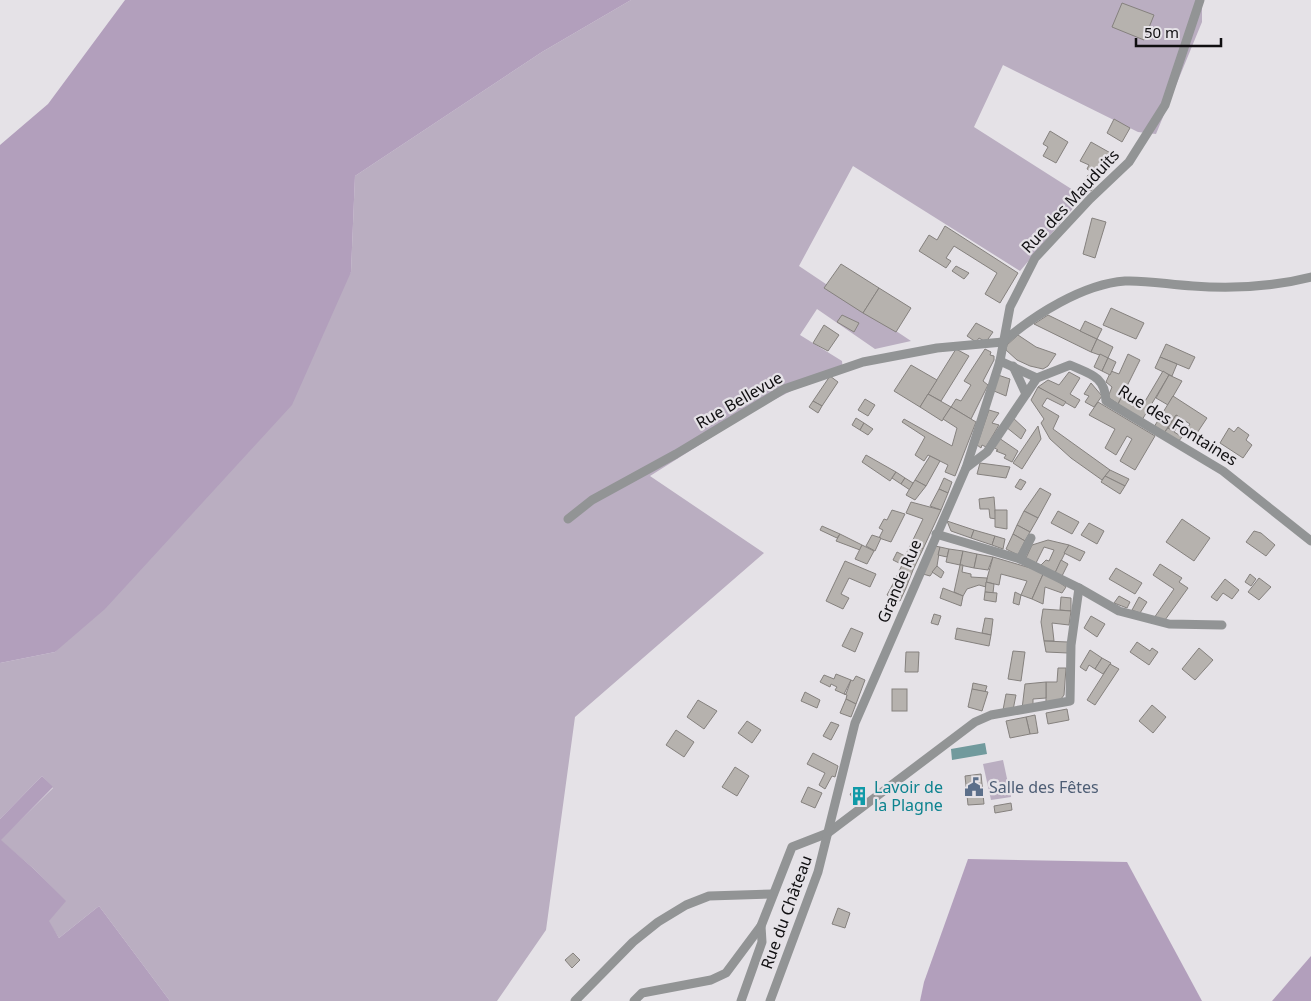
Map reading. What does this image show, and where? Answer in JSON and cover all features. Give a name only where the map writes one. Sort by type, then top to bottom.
[{"type":"street","name":"Rue des Mauduits","points":[[1003,342],[1010,307],[1035,258],[1129,162],[1165,105],[1200,0]]},
{"type":"street","points":[[1003,342],[1026,322],[1092,288],[1124,281],[1250,288],[1281,285],[1311,276]]},
{"type":"street","name":"Grande Rue","points":[[828,833],[854,723],[966,468],[1000,361],[1003,342]]},
{"type":"street","name":"Rue Bellevue","points":[[568,519],[592,500],[784,389],[862,362],[936,348],[1003,342]]},
{"type":"street","points":[[966,468],[987,452],[1037,378],[1000,361]]},
{"type":"street","name":"Rue des Fontaines","points":[[1037,378],[1070,365],[1096,377],[1105,387],[1106,401],[1223,471],[1311,541]]},
{"type":"street","points":[[1013,366],[1026,394]]},
{"type":"street","points":[[936,534],[1020,560],[1079,588],[1119,611],[1169,624],[1222,626]]},
{"type":"street","points":[[1020,560],[1031,538]]},
{"type":"street","points":[[634,1001],[642,994],[711,980],[726,973],[761,926],[792,847],[828,833],[975,722],[991,715],[1070,701],[1072,645],[1079,588]]},
{"type":"street","name":"Rue du Château","points":[[770,1001],[818,872],[828,833]]},
{"type":"street","points":[[575,1001],[632,942],[658,922],[686,906],[709,896],[774,894]]},
{"type":"street","points":[[741,1001],[762,942],[761,926]]},
{"type":"shaded area","points":[[125,0],[631,0],[542,52],[355,176],[351,272],[292,405],[105,609],[55,652],[0,663],[0,145],[48,104]]},
{"type":"shaded area","points":[[631,0],[1202,0],[1202,22],[1156,134],[1138,132],[1003,65],[974,127],[1073,190],[1080,200],[1020,271],[853,166],[799,266],[911,341],[875,349],[817,309],[800,335],[842,361],[843,371],[793,390],[758,408],[650,476],[764,553],[575,717],[546,930],[497,1001],[170,1001],[99,906],[59,938],[48,921],[65,901],[34,869],[0,840],[53,788],[42,776],[0,819],[0,663],[55,652],[351,272],[355,176],[542,52]]},
{"type":"shaded area","points":[[1003,760],[1011,797],[991,800],[983,764]]},
{"type":"shaded area","points":[[42,776],[53,787],[1,840],[66,901],[49,921],[59,938],[99,906],[170,1001],[0,1001],[0,819]]},
{"type":"shaded area","points":[[968,859],[1127,862],[1202,1001],[920,1001],[924,982]]},
{"type":"shaded area","points":[[1311,956],[1311,1001],[1272,1001]]},
{"type":"water","points":[[985,743],[987,754],[952,760],[951,749]]},
{"type":"building","points":[[1122,3],[1154,15],[1144,40],[1112,27]]},
{"type":"building","points":[[1114,119],[1130,128],[1122,142],[1107,133]]},
{"type":"building","points":[[1050,131],[1068,142],[1056,163],[1043,156],[1048,147],[1043,144]]},
{"type":"building","points":[[1091,142],[1114,155],[1100,176],[1087,169],[1089,165],[1080,161]]},
{"type":"building","points":[[1088,175],[1098,179],[1091,191],[1082,186]]},
{"type":"building","points":[[1092,218],[1106,222],[1095,258],[1083,254]]},
{"type":"building","points":[[945,226],[1018,273],[1000,303],[985,294],[997,273],[954,246],[946,258],[951,261],[946,268],[919,251],[929,235],[937,240]]},
{"type":"building","points":[[841,264],[879,288],[863,313],[824,288]]},
{"type":"building","points":[[956,266],[969,273],[964,279],[952,271]]},
{"type":"building","points":[[879,288],[911,308],[896,332],[863,313]]},
{"type":"building","points":[[1111,308],[1144,323],[1136,339],[1103,325]]},
{"type":"building","points":[[842,315],[859,323],[854,332],[837,322]]},
{"type":"building","points":[[1048,315],[1097,339],[1091,352],[1034,324]]},
{"type":"building","points":[[1085,321],[1102,329],[1097,339],[1080,331]]},
{"type":"building","points":[[976,323],[993,332],[986,342],[979,338],[976,342],[967,336]]},
{"type":"building","points":[[824,325],[839,335],[828,351],[813,343]]},
{"type":"building","points":[[1018,335],[1036,347],[1056,354],[1048,366],[1043,369],[1030,366],[1017,360],[1006,350],[1007,345]]},
{"type":"building","points":[[1097,339],[1113,347],[1108,358],[1091,352]]},
{"type":"building","points":[[1166,344],[1195,357],[1189,369],[1160,357]]},
{"type":"building","points":[[956,349],[969,356],[941,401],[928,394]]},
{"type":"building","points":[[985,349],[991,352],[990,355],[994,356],[994,360],[983,381],[988,385],[971,419],[951,407],[956,399],[961,401],[971,385],[964,381]]},
{"type":"building","points":[[1100,354],[1108,358],[1102,371],[1094,367]]},
{"type":"building","points":[[1128,354],[1140,360],[1118,404],[1108,397],[1112,387],[1106,382],[1111,371],[1119,374]]},
{"type":"building","points":[[1160,357],[1177,364],[1172,376],[1155,368]]},
{"type":"building","points":[[1108,358],[1116,362],[1110,375],[1102,371]]},
{"type":"building","points":[[911,365],[937,380],[920,407],[894,391]]},
{"type":"building","points":[[1163,371],[1169,375],[1142,420],[1118,404],[1125,391],[1144,403]]},
{"type":"building","points":[[1069,372],[1080,378],[1070,394],[1080,400],[1075,408],[1038,387],[1048,380],[1059,385]]},
{"type":"building","points":[[998,375],[1010,379],[1006,396],[994,391]]},
{"type":"building","points":[[1169,375],[1182,381],[1168,405],[1156,398]]},
{"type":"building","points":[[830,376],[838,382],[822,406],[813,401]]},
{"type":"building","points":[[1091,383],[1102,396],[1094,407],[1085,402],[1089,396],[1084,394]]},
{"type":"building","points":[[1038,387],[1066,402],[1063,406],[1047,398],[1042,406],[1059,416],[1053,429],[1110,470],[1102,480],[1071,458],[1050,439],[1041,423],[1044,419],[1031,400]]},
{"type":"building","points":[[928,394],[951,407],[942,421],[920,407]]},
{"type":"building","points":[[1173,396],[1207,418],[1197,433],[1188,427],[1190,424],[1176,415],[1164,433],[1154,427]]},
{"type":"building","points":[[865,399],[875,405],[868,416],[858,410]]},
{"type":"building","points":[[813,401],[822,406],[818,413],[809,407]]},
{"type":"building","points":[[1098,402],[1155,436],[1135,470],[1120,461],[1132,439],[1127,436],[1116,455],[1105,448],[1115,429],[1089,415]]},
{"type":"building","points":[[951,407],[976,422],[955,476],[945,472],[948,465],[928,455],[924,461],[915,455],[925,437],[902,422],[904,419],[952,446],[957,428],[943,419]]},
{"type":"building","points":[[989,410],[999,413],[992,423],[999,425],[986,447],[982,445],[981,448],[977,445]]},
{"type":"building","points":[[1176,415],[1182,419],[1174,432],[1168,428]]},
{"type":"building","points":[[1012,417],[1026,430],[1021,439],[1006,427]]},
{"type":"building","points":[[856,418],[864,423],[860,430],[852,425]]},
{"type":"building","points":[[864,423],[873,429],[868,435],[860,430]]},
{"type":"building","points":[[1038,426],[1041,439],[1022,469],[1013,463]]},
{"type":"building","points":[[1238,427],[1249,435],[1246,440],[1252,445],[1243,458],[1220,443],[1229,428],[1234,432]]},
{"type":"building","points":[[1168,428],[1182,437],[1178,442],[1164,433]]},
{"type":"building","points":[[999,438],[1018,451],[1012,462],[1004,458],[1006,455],[996,451],[998,450],[993,447]]},
{"type":"building","points":[[866,455],[896,472],[890,481],[862,462]]},
{"type":"building","points":[[930,456],[940,461],[926,486],[915,480]]},
{"type":"building","points":[[980,463],[1010,467],[1006,478],[977,474]]},
{"type":"building","points":[[1110,470],[1129,479],[1125,486],[1105,476]]},
{"type":"building","points":[[896,472],[905,478],[901,484],[892,478]]},
{"type":"building","points":[[1105,476],[1125,486],[1120,494],[1101,482]]},
{"type":"building","points":[[905,478],[913,483],[910,490],[901,484]]},
{"type":"building","points":[[944,478],[952,482],[948,493],[939,489]]},
{"type":"building","points":[[1020,479],[1026,482],[1021,490],[1015,487]]},
{"type":"building","points":[[915,480],[926,486],[915,500],[906,495]]},
{"type":"building","points":[[1040,488],[1051,494],[1038,518],[1024,511]]},
{"type":"building","points":[[939,489],[948,493],[941,510],[930,506]]},
{"type":"building","points":[[994,497],[996,519],[990,518],[989,509],[980,509],[979,499]]},
{"type":"building","points":[[911,502],[941,510],[923,549],[911,544],[923,519],[906,513]]},
{"type":"building","points":[[892,510],[905,514],[891,542],[879,538],[883,530],[879,528],[884,519],[887,520]]},
{"type":"building","points":[[995,510],[1007,510],[1007,529],[995,527]]},
{"type":"building","points":[[1024,511],[1038,518],[1030,532],[1017,525]]},
{"type":"building","points":[[1058,511],[1079,522],[1072,534],[1051,523]]},
{"type":"building","points":[[1182,519],[1210,538],[1194,561],[1166,542]]},
{"type":"building","points":[[947,521],[974,530],[971,538],[951,531]]},
{"type":"building","points":[[1089,523],[1104,531],[1097,544],[1081,535]]},
{"type":"building","points":[[1017,525],[1030,532],[1025,541],[1013,534]]},
{"type":"building","points":[[822,526],[840,534],[837,538],[820,530]]},
{"type":"building","points":[[974,530],[995,536],[992,545],[971,538]]},
{"type":"building","points":[[1254,531],[1261,533],[1275,545],[1266,556],[1246,542]]},
{"type":"building","points":[[840,534],[862,545],[860,550],[836,541]]},
{"type":"building","points":[[1013,534],[1025,541],[1018,555],[1006,549]]},
{"type":"building","points":[[872,535],[881,538],[875,551],[866,546]]},
{"type":"building","points":[[995,536],[1005,539],[1003,549],[992,545]]},
{"type":"building","points":[[1048,540],[1069,545],[1055,573],[1041,565],[1046,560],[1049,561],[1054,550],[1044,547],[1036,563],[1026,558],[1032,545]]},
{"type":"building","points":[[911,544],[923,549],[913,570],[893,560],[897,552],[905,556]]},
{"type":"building","points":[[862,545],[874,551],[867,564],[855,559]]},
{"type":"building","points":[[1069,545],[1085,552],[1080,561],[1064,553]]},
{"type":"building","points":[[935,546],[940,547],[937,566],[930,576],[923,574]]},
{"type":"building","points":[[940,547],[949,549],[947,557],[938,555]]},
{"type":"building","points":[[949,549],[963,551],[960,565],[946,562]]},
{"type":"building","points":[[963,551],[977,554],[974,568],[960,565]]},
{"type":"building","points":[[977,554],[993,557],[988,570],[974,568]]},
{"type":"building","points":[[993,557],[1044,572],[1032,599],[1021,595],[1027,581],[1001,574],[999,585],[986,582]]},
{"type":"building","points":[[1061,560],[1068,564],[1062,576],[1055,573]]},
{"type":"building","points":[[845,561],[876,574],[870,587],[849,578],[841,594],[849,598],[843,609],[826,601]]},
{"type":"building","points":[[1160,564],[1182,578],[1179,582],[1188,588],[1165,620],[1154,618],[1174,589],[1153,575]]},
{"type":"building","points":[[902,565],[913,570],[906,588],[894,582]]},
{"type":"building","points":[[960,565],[963,565],[962,572],[971,574],[971,577],[987,578],[986,587],[979,585],[967,589],[963,596],[954,592]]},
{"type":"building","points":[[937,566],[944,572],[941,578],[932,572]]},
{"type":"building","points":[[1116,568],[1142,583],[1135,594],[1109,579]]},
{"type":"building","points":[[1044,572],[1066,587],[1062,593],[1045,587],[1043,604],[1032,599]]},
{"type":"building","points":[[1250,574],[1256,579],[1251,586],[1245,582]]},
{"type":"building","points":[[1259,578],[1271,587],[1259,600],[1248,592]]},
{"type":"building","points":[[1225,579],[1239,590],[1232,599],[1223,593],[1217,601],[1211,597]]},
{"type":"building","points":[[894,582],[906,588],[900,601],[887,595]]},
{"type":"building","points":[[986,582],[994,584],[993,593],[985,592]]},
{"type":"building","points":[[943,588],[963,596],[961,606],[940,598]]},
{"type":"building","points":[[985,592],[997,593],[996,602],[984,600]]},
{"type":"building","points":[[1015,592],[1021,595],[1019,605],[1013,603]]},
{"type":"building","points":[[1119,596],[1130,602],[1127,608],[1114,603]]},
{"type":"building","points":[[1061,597],[1071,598],[1071,611],[1060,610]]},
{"type":"building","points":[[1139,597],[1147,602],[1140,613],[1132,610]]},
{"type":"building","points":[[1043,609],[1071,611],[1069,625],[1052,623],[1054,641],[1044,641],[1041,622]]},
{"type":"building","points":[[934,614],[941,616],[938,625],[931,623]]},
{"type":"building","points":[[1091,616],[1105,624],[1097,637],[1084,628]]},
{"type":"building","points":[[985,618],[993,619],[991,635],[982,633]]},
{"type":"building","points":[[851,628],[863,633],[855,652],[842,646]]},
{"type":"building","points":[[957,628],[991,635],[989,646],[955,639]]},
{"type":"building","points":[[1044,641],[1068,642],[1068,653],[1046,652]]},
{"type":"building","points":[[1137,642],[1150,651],[1152,648],[1158,652],[1149,665],[1130,652]]},
{"type":"building","points":[[1199,648],[1213,660],[1195,680],[1182,669]]},
{"type":"building","points":[[1090,650],[1102,658],[1095,669],[1089,665],[1086,671],[1080,667]]},
{"type":"building","points":[[1013,651],[1025,652],[1021,681],[1008,679]]},
{"type":"building","points":[[906,652],[919,652],[918,672],[905,672]]},
{"type":"building","points":[[1102,658],[1111,663],[1103,674],[1095,669]]},
{"type":"building","points":[[1110,664],[1119,669],[1095,705],[1087,700]]},
{"type":"building","points":[[1058,668],[1066,668],[1064,695],[1061,699],[1046,704],[1046,682],[1057,682]]},
{"type":"building","points":[[836,674],[851,680],[844,694],[835,690],[837,687],[831,684],[830,687],[820,682],[824,675],[834,679]]},
{"type":"building","points":[[856,676],[865,680],[856,704],[846,699],[847,695],[844,694],[846,694],[851,680],[853,681]]},
{"type":"building","points":[[1046,682],[1046,698],[1033,699],[1033,707],[1022,709],[1025,684]]},
{"type":"building","points":[[973,683],[987,686],[985,692],[972,689]]},
{"type":"building","points":[[892,689],[907,689],[907,711],[892,711]]},
{"type":"building","points":[[972,689],[988,692],[982,711],[968,707]]},
{"type":"building","points":[[805,692],[820,700],[817,708],[801,701]]},
{"type":"building","points":[[1006,694],[1016,695],[1013,710],[1003,710]]},
{"type":"building","points":[[846,699],[856,704],[851,717],[840,713]]},
{"type":"building","points":[[698,700],[717,711],[704,729],[687,717]]},
{"type":"building","points":[[1152,705],[1166,717],[1153,733],[1139,721]]},
{"type":"building","points":[[1067,709],[1069,720],[1048,724],[1046,713]]},
{"type":"building","points":[[1035,715],[1038,733],[1030,734],[1026,717]]},
{"type":"building","points":[[1026,717],[1030,734],[1010,738],[1006,721]]},
{"type":"building","points":[[747,721],[761,730],[752,743],[738,733]]},
{"type":"building","points":[[831,722],[839,725],[831,740],[823,736]]},
{"type":"building","points":[[676,730],[694,742],[684,757],[666,745]]},
{"type":"building","points":[[813,753],[838,766],[835,777],[832,776],[825,789],[819,785],[825,773],[807,764]]},
{"type":"building","points":[[735,767],[749,776],[737,796],[722,787]]},
{"type":"building","name":"Salle des Fêtes","points":[[981,774],[984,804],[968,805],[965,776]]},
{"type":"building","points":[[808,787],[822,793],[815,808],[801,802]]},
{"type":"building","name":"Lavoir de la Plagne","points":[[860,788],[867,799],[857,805],[850,794]]},
{"type":"building","points":[[1011,803],[1012,810],[995,813],[994,806]]},
{"type":"building","points":[[838,908],[850,913],[845,928],[832,924]]},
{"type":"building","points":[[573,953],[580,960],[572,968],[565,960]]},
{"type":"place","name":"Salle des Fêtes","points":[[974,787]]},
{"type":"place","name":"Lavoir de la Plagne","points":[[859,796]]}]
